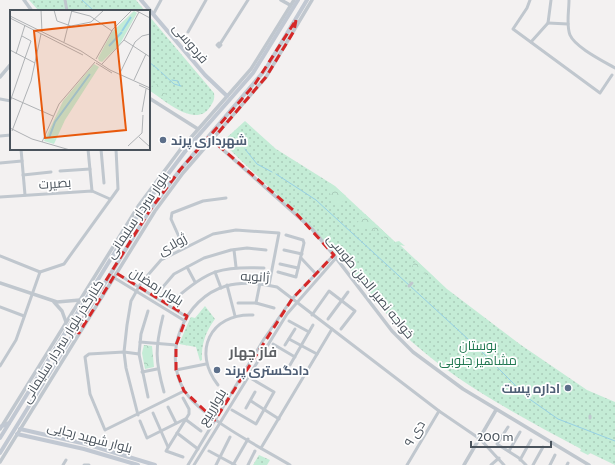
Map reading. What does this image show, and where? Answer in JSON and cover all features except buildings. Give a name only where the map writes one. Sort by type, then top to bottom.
[{"type":"main road","name":"فردوسی","points":[[141,0],[154,13],[205,75],[227,96]]},
{"type":"main road","name":"بلوار سردار سلیمانی","points":[[0,438],[154,191],[212,120],[253,73],[298,0]]},
{"type":"main road","name":"بلوار سردار سلیمانی","points":[[0,453],[39,388],[77,331],[143,220],[173,179],[255,84],[307,0]]},
{"type":"main road","points":[[40,374],[42,378],[46,377]]},
{"type":"main road","points":[[34,383],[38,384],[39,388]]},
{"type":"main road","points":[[0,428],[10,422]]},
{"type":"main road","name":"بلوار شهید رجایی","points":[[20,430],[86,444],[155,465]]},
{"type":"main road","name":"بلوار شهید رجایی","points":[[17,434],[84,449],[138,465]]},
{"type":"main road","points":[[42,440],[41,437],[44,435]]},
{"type":"street","points":[[24,0],[31,10]]},
{"type":"street","points":[[65,0],[67,10]]},
{"type":"street","points":[[154,13],[161,0]]},
{"type":"street","points":[[188,32],[206,0]]},
{"type":"street","points":[[220,44],[248,0]]},
{"type":"street","points":[[281,0],[290,5]]},
{"type":"street","name":"کنارگذر بلوار سردار سلیمانی","points":[[0,428],[147,193],[198,129],[259,59],[294,0]]},
{"type":"street","name":"کنارگذر بلوار سردار سلیمانی","points":[[0,462],[77,331],[144,228],[183,173],[266,77],[312,0]]},
{"type":"street","points":[[530,0],[527,8],[513,29],[600,93],[612,75]]},
{"type":"street","points":[[531,42],[548,23],[551,0]]},
{"type":"street","points":[[569,0],[568,24],[570,34],[574,42],[615,68]]},
{"type":"street","points":[[294,31],[296,20],[305,12]]},
{"type":"street","points":[[548,23],[568,24]]},
{"type":"street","points":[[0,77],[10,65]]},
{"type":"street","points":[[0,99],[10,101]]},
{"type":"street","points":[[150,99],[198,129]]},
{"type":"street","points":[[212,120],[215,110]]},
{"type":"street","points":[[0,136],[10,135]]},
{"type":"street","name":"خواجه نصیر الدین طوسی","points":[[212,140],[293,210],[335,256],[392,331],[413,352],[445,377],[496,410],[589,465]]},
{"type":"street","points":[[21,150],[25,195]]},
{"type":"street","points":[[88,150],[92,191]]},
{"type":"street","points":[[101,150],[104,183]]},
{"type":"street","points":[[0,256],[40,272],[64,264],[118,189],[116,150]]},
{"type":"street","points":[[0,163],[22,161]]},
{"type":"street","points":[[60,172],[90,169]]},
{"type":"street","points":[[23,175],[51,172]]},
{"type":"street","points":[[169,192],[173,179],[183,173]]},
{"type":"street","name":"بصیرت","points":[[0,197],[92,191],[110,199]]},
{"type":"street","points":[[184,248],[171,219],[172,213],[203,201],[226,198]]},
{"type":"street","name":"ژولای","points":[[138,415],[126,368],[124,352],[130,307],[139,287],[161,260],[213,234],[236,230],[279,233],[268,285]]},
{"type":"street","points":[[278,272],[296,277],[304,243],[303,240],[286,235]]},
{"type":"street","points":[[234,250],[236,267]]},
{"type":"street","points":[[162,288],[174,274],[204,258],[234,250],[266,250]]},
{"type":"street","points":[[284,250],[301,256],[316,274]]},
{"type":"street","name":"بلوارربیع","points":[[188,465],[262,342],[292,299],[335,256]]},
{"type":"street","name":"بلوارربیع","points":[[194,465],[266,345],[297,302],[335,256]]},
{"type":"street","points":[[280,264],[298,268]]},
{"type":"street","points":[[187,267],[195,282]]},
{"type":"street","points":[[175,300],[195,282],[215,272],[236,267],[264,268]]},
{"type":"street","points":[[93,279],[100,276],[100,268]]},
{"type":"street","points":[[0,366],[16,340],[40,272]]},
{"type":"street","points":[[215,272],[221,288]]},
{"type":"street","name":"بلوار رمضان","points":[[116,273],[187,319]]},
{"type":"street","name":"بلوار رمضان","points":[[113,277],[187,319]]},
{"type":"street","points":[[0,283],[53,301],[62,302],[80,300]]},
{"type":"street","points":[[256,303],[260,283]]},
{"type":"street","name":"ژانویه","points":[[290,465],[219,423],[184,391],[176,370],[176,345],[187,319],[202,299],[221,288],[227,286],[260,283],[277,288],[439,410],[480,439],[504,465]]},
{"type":"street","points":[[227,286],[235,316]]},
{"type":"street","points":[[312,315],[329,291],[355,311],[341,329]]},
{"type":"street","points":[[328,319],[348,292]]},
{"type":"street","points":[[53,301],[62,311],[66,322]]},
{"type":"street","points":[[238,303],[256,303],[274,308]]},
{"type":"street","points":[[0,307],[24,316]]},
{"type":"street","points":[[148,311],[143,323],[139,354],[148,397]]},
{"type":"street","points":[[218,385],[212,377],[206,364],[206,348],[213,331],[218,324],[235,316],[253,315]]},
{"type":"street","points":[[163,316],[156,343],[157,369],[164,392]]},
{"type":"street","points":[[289,321],[309,332]]},
{"type":"street","points":[[290,365],[313,325]]},
{"type":"street","points":[[285,345],[295,329]]},
{"type":"street","points":[[261,448],[332,329]]},
{"type":"street","points":[[289,338],[317,354]]},
{"type":"street","points":[[140,342],[176,345]]},
{"type":"street","points":[[262,342],[266,345]]},
{"type":"street","points":[[273,344],[295,357]]},
{"type":"street","points":[[139,354],[124,352],[89,354],[85,357],[90,394],[105,430],[184,391]]},
{"type":"street","points":[[176,370],[206,364]]},
{"type":"street","points":[[142,372],[157,369]]},
{"type":"street","points":[[232,410],[256,424],[274,392],[252,379]]},
{"type":"street","points":[[246,408],[255,392]]},
{"type":"street","points":[[183,398],[189,409],[185,419],[166,451],[183,457]]},
{"type":"street","points":[[250,401],[278,419]]},
{"type":"street","points":[[168,407],[176,424]]},
{"type":"street","name":"۹ دی","points":[[406,465],[439,410]]},
{"type":"street","points":[[464,465],[496,410]]},
{"type":"street","points":[[153,413],[168,447]]},
{"type":"street","points":[[140,421],[147,438],[185,419]]},
{"type":"street","points":[[185,419],[201,431]]},
{"type":"street","points":[[508,427],[497,444],[509,451],[526,465]]},
{"type":"street","points":[[509,451],[520,432]]},
{"type":"street","points":[[177,433],[198,449]]},
{"type":"street","points":[[216,465],[230,437]]},
{"type":"street","points":[[209,451],[234,465],[248,440]]},
{"type":"street","points":[[520,460],[532,440]]},
{"type":"street","points":[[533,465],[543,448]]},
{"type":"street","points":[[248,465],[256,451]]},
{"type":"street","points":[[550,465],[555,455]]},
{"type":"street","points":[[491,465],[499,458]]},
{"type":"street","points":[[63,465],[66,460]]},
{"type":"street","points":[[84,465],[89,465]]},
{"type":"highlighted area","points":[[296,20],[294,31],[266,77],[212,140],[293,210],[334,255],[292,299],[215,420],[184,391],[176,370],[176,345],[187,316],[116,273],[79,333],[75,330],[150,210],[180,170],[255,84]]},
{"type":"green space","points":[[29,0],[136,0],[144,10],[38,10]]},
{"type":"green space","points":[[150,17],[214,93],[213,102],[204,113],[197,115],[189,114],[171,106],[150,91]]},
{"type":"green space","points":[[158,84],[166,95],[175,102],[168,102],[150,91],[150,87]]},
{"type":"green space","name":"بوستان مشاهیر جنوبی","points":[[245,121],[276,149],[335,186],[395,242],[399,241],[405,246],[400,245],[447,289],[521,345],[587,390],[615,402],[615,465],[590,453],[588,455],[580,451],[581,449],[472,387],[431,358],[412,342],[398,328],[366,287],[343,261],[292,209],[222,142]]},
{"type":"green space","points":[[330,183],[346,196],[337,209],[328,189]]},
{"type":"green space","points":[[365,214],[395,242],[392,245],[375,229],[372,232],[365,227],[362,230],[356,224]]},
{"type":"green space","points":[[416,260],[435,278],[411,268]]},
{"type":"green space","points":[[205,306],[215,319],[205,338],[202,349],[202,360],[200,361],[196,347],[179,344],[191,317],[195,318]]},
{"type":"green space","points":[[144,345],[152,346],[154,367],[145,369],[142,353]]},
{"type":"green space","points":[[259,455],[270,460],[267,465],[253,465]]},
{"type":"waterway","points":[[82,0],[93,10]]},
{"type":"waterway","points":[[150,63],[159,70]]},
{"type":"waterway","points":[[161,72],[174,84],[181,86]]},
{"type":"waterway","points":[[172,80],[178,81],[180,86]]},
{"type":"waterway","points":[[245,149],[257,164],[272,172]]},
{"type":"waterway","points":[[276,174],[316,200],[480,350],[528,398],[558,419],[615,441]]},
{"type":"place","name":"شهرداری پرند","points":[[163,140]]},
{"type":"place","name":"دادگستری پرند","points":[[217,370]]},
{"type":"place","name":"اداره پست","points":[[568,388]]},
{"type":"district","name":"فاز چهار","points":[[253,352]]}]
